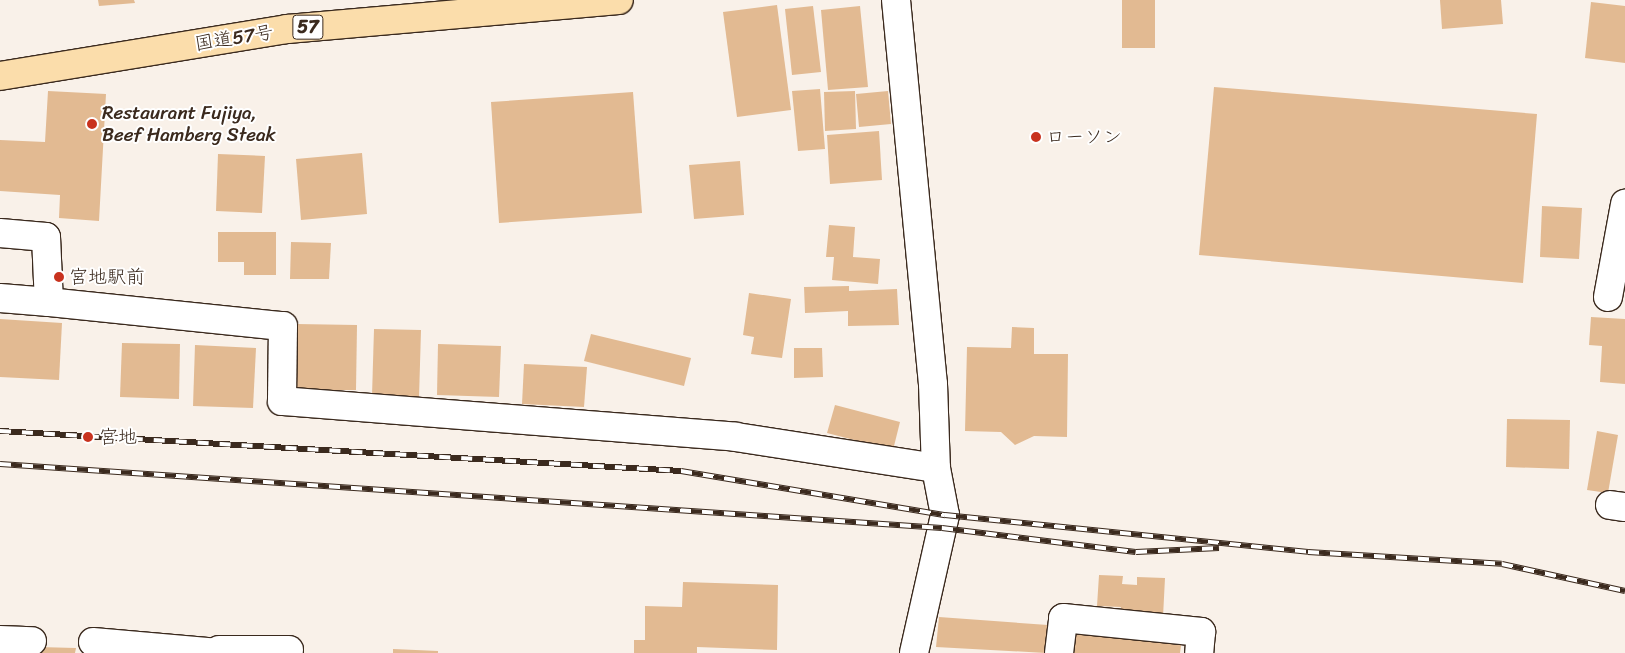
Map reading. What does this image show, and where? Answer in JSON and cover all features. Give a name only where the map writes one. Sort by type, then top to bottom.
[{"type":"highway","name":"国道57号","points":[[0,76],[287,29],[619,0]]},
{"type":"street","points":[[896,0],[933,384],[936,468],[945,515],[914,653]]},
{"type":"street","points":[[1608,297],[1625,204]]},
{"type":"street","points":[[0,233],[46,237],[49,302]]},
{"type":"street","points":[[0,298],[283,326],[282,401],[736,438],[936,468]]},
{"type":"street","points":[[1059,653],[1062,618],[1202,632],[1199,653]]},
{"type":"street","points":[[0,640],[32,641]]},
{"type":"street","points":[[93,642],[219,652],[289,650]]},
{"type":"building","points":[[98,0],[134,0],[135,3],[99,6]]},
{"type":"building","points":[[1122,0],[1155,0],[1155,48],[1122,48]]},
{"type":"building","points":[[1440,0],[1501,0],[1503,24],[1442,29]]},
{"type":"building","points":[[1591,2],[1625,6],[1625,63],[1585,58]]},
{"type":"building","points":[[777,5],[791,110],[737,117],[723,12]]},
{"type":"building","points":[[813,6],[821,72],[792,75],[785,9]]},
{"type":"building","points":[[860,6],[868,87],[828,90],[821,10]]},
{"type":"building","points":[[1214,87],[1537,114],[1523,283],[1199,255]]},
{"type":"building","points":[[820,89],[825,149],[798,151],[792,91]]},
{"type":"building","points":[[48,91],[106,94],[99,221],[59,218],[60,195],[0,191],[0,140],[45,142]]},
{"type":"building","points":[[855,91],[856,129],[825,131],[824,92]]},
{"type":"building","points":[[888,91],[891,124],[859,127],[856,94]]},
{"type":"building","points":[[633,92],[642,213],[499,223],[491,102]]},
{"type":"building","points":[[879,131],[882,180],[830,184],[827,135]]},
{"type":"building","points":[[362,153],[367,214],[301,220],[296,159]]},
{"type":"building","points":[[218,154],[265,156],[262,213],[216,211]]},
{"type":"building","points":[[740,161],[744,215],[694,219],[689,165]]},
{"type":"building","points":[[1542,206],[1582,208],[1579,259],[1540,257]]},
{"type":"building","points":[[829,225],[855,227],[853,257],[880,259],[878,284],[832,280],[834,257],[826,257]]},
{"type":"building","points":[[218,232],[276,232],[276,275],[244,275],[244,262],[218,262]]},
{"type":"building","points":[[291,242],[331,243],[329,279],[290,279]]},
{"type":"building","points":[[849,286],[849,291],[897,289],[899,325],[848,326],[848,311],[805,313],[804,287]]},
{"type":"building","points":[[749,293],[791,299],[782,358],[751,354],[754,337],[743,335]]},
{"type":"building","points":[[1591,317],[1625,319],[1625,384],[1600,382],[1602,346],[1589,345]]},
{"type":"building","points":[[0,319],[62,323],[59,380],[0,377]]},
{"type":"building","points":[[296,324],[357,325],[356,390],[295,390]]},
{"type":"building","points":[[1012,327],[1034,328],[1034,354],[1068,354],[1067,437],[1034,436],[1015,445],[1001,432],[965,431],[967,347],[1011,348]]},
{"type":"building","points":[[374,329],[421,330],[419,398],[372,396]]},
{"type":"building","points":[[591,334],[691,358],[684,386],[584,361]]},
{"type":"building","points":[[122,343],[180,344],[179,399],[120,397]]},
{"type":"building","points":[[438,344],[501,346],[499,397],[437,395]]},
{"type":"building","points":[[195,345],[256,348],[253,408],[193,406]]},
{"type":"building","points":[[794,348],[822,348],[823,377],[794,378]]},
{"type":"building","points":[[524,364],[587,367],[584,407],[522,404]]},
{"type":"building","points":[[835,405],[900,422],[893,450],[827,433]]},
{"type":"building","points":[[1507,419],[1570,420],[1569,469],[1506,467]]},
{"type":"building","points":[[1597,431],[1618,435],[1608,493],[1587,490]]},
{"type":"building","points":[[1099,575],[1123,576],[1122,584],[1137,585],[1137,577],[1165,578],[1163,617],[1120,615],[1121,607],[1097,606]]},
{"type":"building","points":[[683,582],[778,585],[777,650],[697,647],[697,653],[634,653],[634,640],[645,640],[645,606],[682,607]]},
{"type":"building","points":[[939,617],[1048,625],[1046,653],[936,647]]},
{"type":"building","points":[[1076,628],[1182,638],[1180,653],[1074,653]]},
{"type":"building","points":[[0,646],[76,648],[75,653],[0,653]]},
{"type":"building","points":[[393,649],[438,651],[438,653],[393,653]]},
{"type":"railway","points":[[0,431],[681,471],[945,515],[1308,552],[1502,564],[1625,591]]},
{"type":"railway","points":[[0,464],[942,528],[1136,552],[1219,548]]},
{"type":"place","name":"Restaurant Fujiya, Beef Hamberg Steak","points":[[92,124]]},
{"type":"place","name":"ローソン","points":[[1036,137]]},
{"type":"place","name":"宮地駅前","points":[[59,277]]},
{"type":"place","name":"宮地","points":[[88,437]]}]
